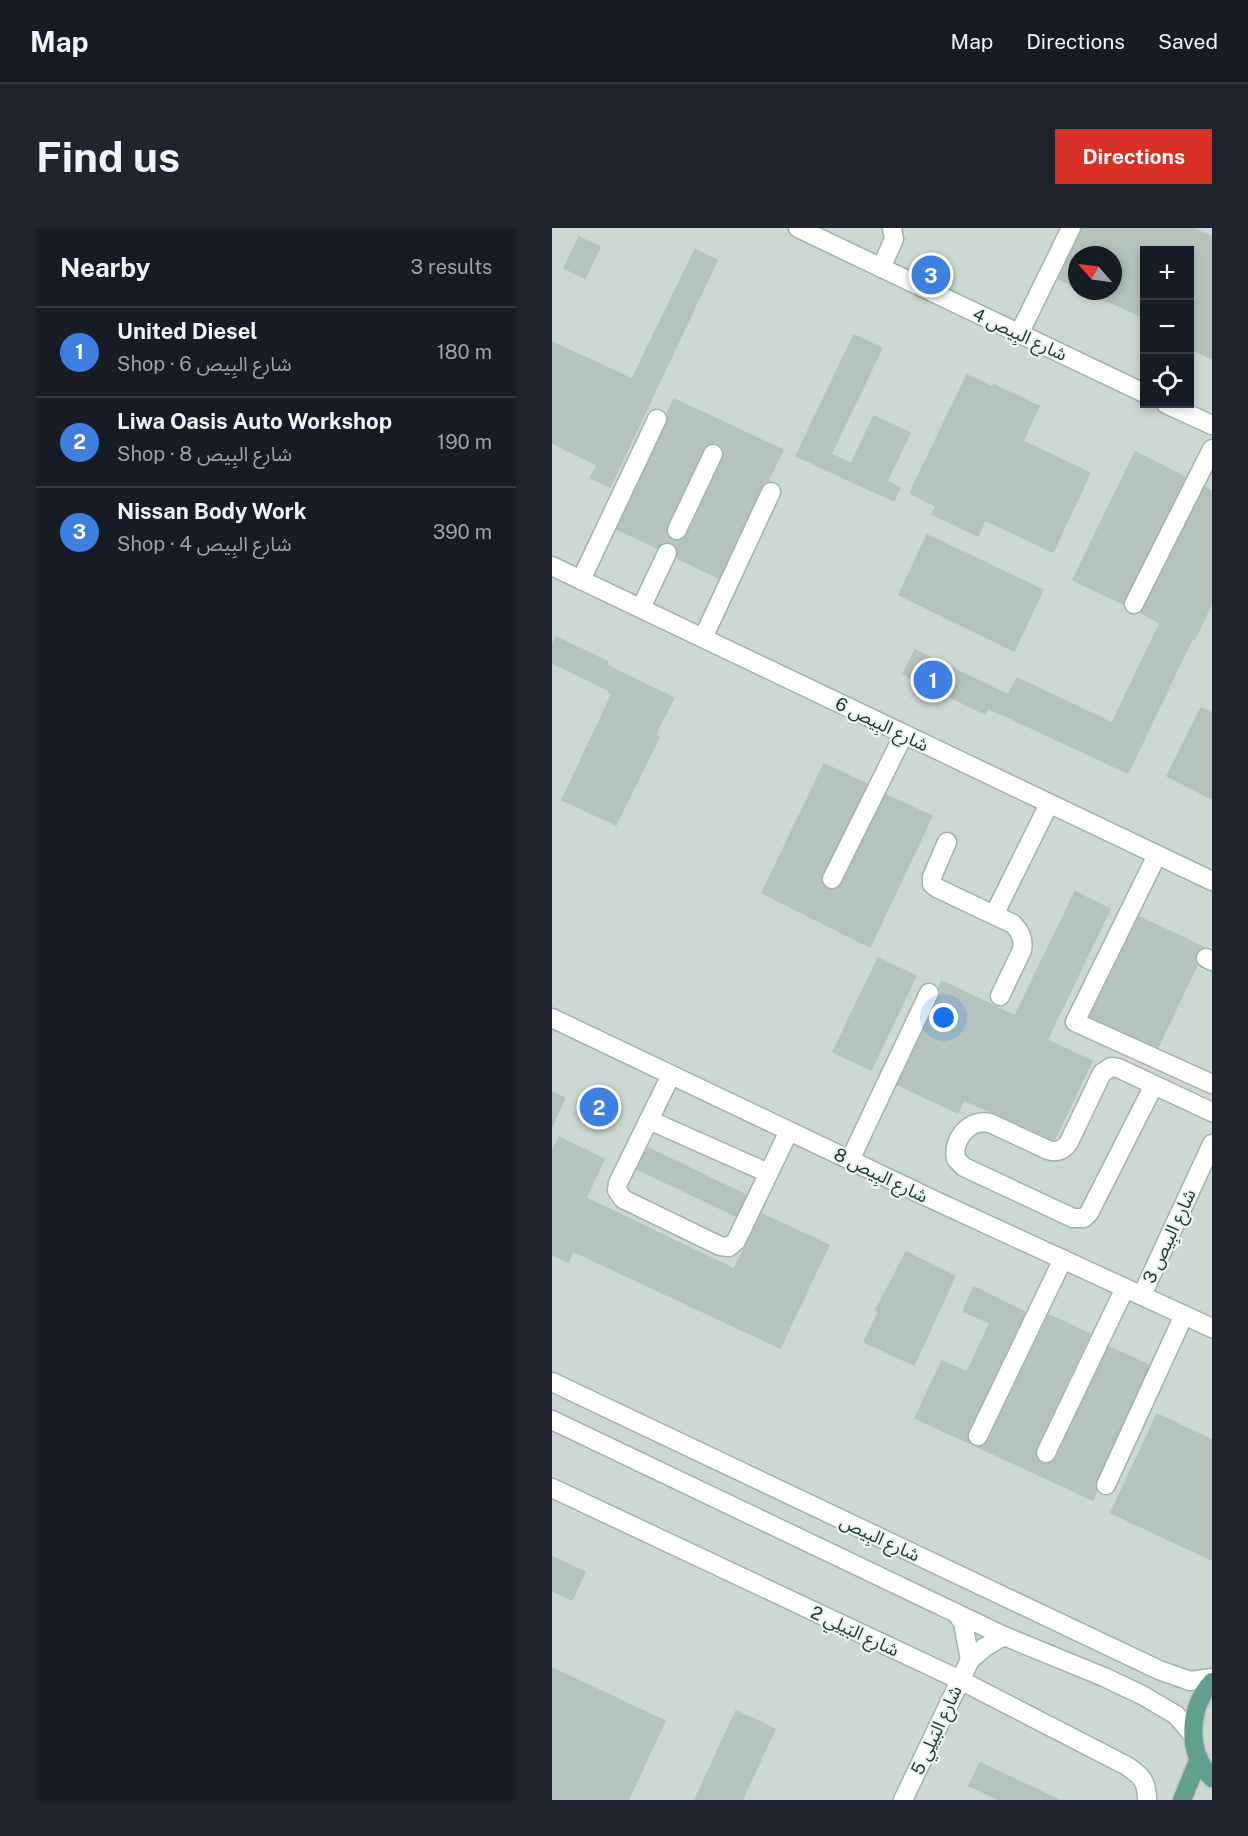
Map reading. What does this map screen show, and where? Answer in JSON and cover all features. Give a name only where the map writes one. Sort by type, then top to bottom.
[{"type":"main road","points":[[1212,1680],[1196,1709],[1193,1735],[1199,1759],[1212,1778]]},
{"type":"main road","points":[[1182,1800],[1199,1759]]},
{"type":"street","name":"شارع البِيص 4","points":[[798,228],[1140,391]]},
{"type":"street","points":[[881,268],[894,239],[892,228]]},
{"type":"street","points":[[1020,334],[1071,228]]},
{"type":"street","points":[[1175,408],[1212,425]]},
{"type":"street","points":[[581,580],[657,419]]},
{"type":"street","points":[[1134,604],[1212,449]]},
{"type":"street","points":[[677,530],[713,454]]},
{"type":"street","points":[[703,638],[771,492]]},
{"type":"street","points":[[641,608],[667,553]]},
{"type":"street","name":"شارع البِيص 6","points":[[552,566],[1212,881]]},
{"type":"street","points":[[832,879],[904,734]]},
{"type":"street","points":[[994,915],[1049,804]]},
{"type":"street","points":[[947,842],[932,877],[932,884],[1018,928],[1023,944],[1000,996]]},
{"type":"street","points":[[1157,855],[1075,1022],[1212,1084]]},
{"type":"street","points":[[850,1160],[929,993]]},
{"type":"street","name":"شارع البِيص 8","points":[[552,1018],[850,1160],[1212,1328]]},
{"type":"street","points":[[1154,1085],[1089,1213],[1084,1218],[1073,1218],[964,1167],[956,1159],[956,1148],[965,1131],[981,1122],[990,1123],[1048,1150],[1063,1149],[1069,1142],[1107,1068],[1118,1068],[1212,1112]]},
{"type":"street","points":[[671,1075],[617,1186],[618,1194],[623,1199],[720,1246],[729,1247],[736,1241],[789,1131]]},
{"type":"street","points":[[649,1120],[768,1173]]},
{"type":"street","name":"شارع البِيص 3","points":[[1047,1453],[1212,1144]]},
{"type":"street","points":[[978,1436],[1063,1259]]},
{"type":"street","points":[[1106,1485],[1184,1315]]},
{"type":"street","name":"شارع البِيص","points":[[552,1382],[1135,1660],[1190,1681],[1212,1680]]},
{"type":"street","name":"شارع البِيص","points":[[552,1420],[1004,1636],[1142,1695],[1176,1715],[1193,1735]]},
{"type":"street","name":"شارع البَيلِي 2","points":[[552,1488],[960,1680],[1127,1766],[1143,1777],[1147,1794]]},
{"type":"street","points":[[957,1614],[963,1623],[970,1660]]},
{"type":"street","name":"شارع البَيلِي 5","points":[[903,1800],[970,1660],[985,1647],[1004,1636]]},
{"type":"shaded area","points":[[552,228],[1212,228],[1212,1800],[552,1800]]},
{"type":"building","points":[[1082,228],[1193,228],[1212,237],[1212,359],[1194,350],[1194,246],[1140,246],[1140,316],[1106,300],[1122,300],[1122,246],[1074,246]]},
{"type":"building","points":[[579,237],[600,247],[585,278],[564,268]]},
{"type":"building","points":[[695,250],[717,260],[610,487],[590,478],[597,465],[552,443],[552,342],[632,379]]},
{"type":"building","points":[[1068,259],[1068,283],[1059,279]]},
{"type":"building","points":[[854,335],[882,348],[831,454],[851,464],[874,416],[910,433],[887,481],[900,488],[894,501],[796,456]]},
{"type":"building","points":[[967,375],[1039,406],[1023,441],[1090,473],[1053,552],[985,520],[978,536],[932,514],[936,506],[910,493]]},
{"type":"building","points":[[674,399],[783,450],[768,481],[761,487],[719,578],[677,558],[678,552],[672,543],[666,542],[657,548],[617,529],[667,424],[667,414]],"holes":[[[712,443],[722,447],[723,459],[687,535],[683,540],[673,540],[667,536],[667,525],[703,449]]]},
{"type":"building","points":[[1135,452],[1185,477],[1123,604],[1073,580]]},
{"type":"building","points":[[1205,487],[1212,491],[1212,603],[1194,640],[1192,639],[1128,773],[988,708],[985,714],[903,674],[915,650],[1008,695],[1017,678],[1112,723],[1160,623],[1141,613]]},
{"type":"building","points":[[927,535],[1043,590],[1014,651],[899,595]]},
{"type":"building","points":[[556,637],[608,662],[606,665],[674,698],[655,735],[659,737],[616,825],[562,800],[612,694],[552,663],[552,646]]},
{"type":"building","points":[[1201,708],[1212,713],[1212,799],[1167,776]]},
{"type":"building","points":[[824,764],[867,784],[822,874],[822,885],[828,889],[838,889],[842,884],[886,795],[932,816],[870,947],[762,893]]},
{"type":"building","points":[[1075,892],[1110,909],[1047,1040],[1092,1061],[1054,1140],[964,1100],[958,1113],[898,1085],[939,998],[942,981],[1015,1016]]},
{"type":"building","points":[[1139,917],[1203,947],[1196,954],[1197,965],[1158,1047],[1090,1017]]},
{"type":"building","points":[[878,958],[916,976],[871,1070],[833,1052]]},
{"type":"building","points":[[552,1092],[565,1098],[552,1126]]},
{"type":"building","points":[[559,1137],[604,1159],[586,1198],[734,1269],[762,1214],[829,1245],[780,1348],[573,1251],[568,1262],[552,1255],[552,1152]]},
{"type":"building","points":[[648,1148],[746,1195],[736,1216],[637,1169]]},
{"type":"building","points":[[906,1252],[955,1276],[914,1365],[864,1342],[879,1311],[876,1310]]},
{"type":"building","points":[[974,1287],[1025,1312],[968,1431],[969,1443],[915,1418],[942,1361],[967,1372],[990,1323],[963,1311]]},
{"type":"building","points":[[1049,1315],[1090,1334],[1036,1448],[1035,1454],[1041,1463],[1047,1464],[1056,1458],[1109,1347],[1149,1365],[1096,1480],[1097,1491],[1093,1500],[978,1447],[984,1446],[988,1441]]},
{"type":"building","points":[[1157,1414],[1212,1440],[1212,1560],[1111,1513]]},
{"type":"building","points":[[552,1557],[585,1572],[572,1600],[552,1591]]},
{"type":"building","points":[[552,1668],[665,1721],[628,1800],[552,1800]]},
{"type":"building","points":[[736,1711],[775,1729],[742,1800],[695,1800]]},
{"type":"building","points":[[980,1763],[1059,1800],[1000,1800],[969,1786]]},
{"type":"tunnel","points":[[667,553],[677,530]]},
{"type":"place","name":"Nissan Body Work","points":[[931,275]]},
{"type":"place","name":"United Diesel","points":[[933,680]]},
{"type":"place","name":"Liwa Oasis Auto Workshop","points":[[599,1107]]}]
